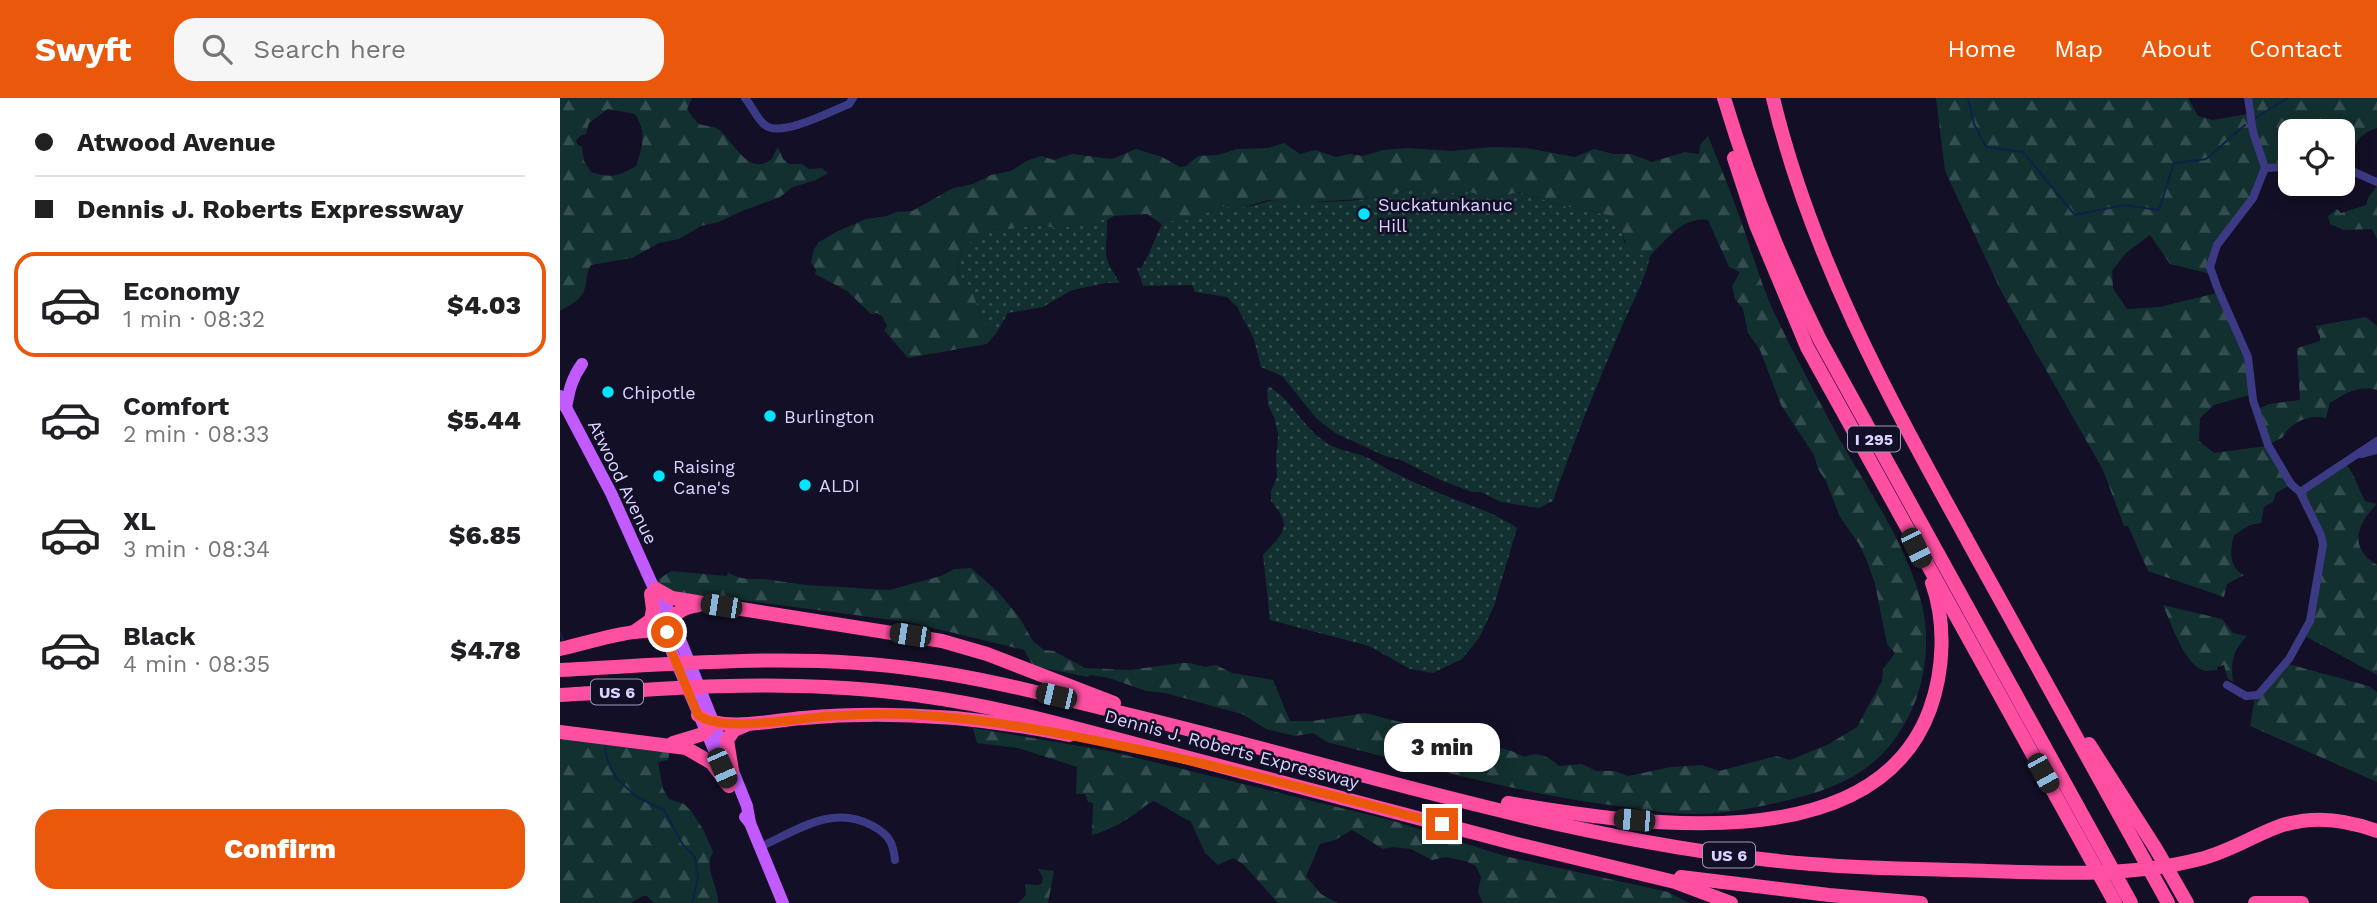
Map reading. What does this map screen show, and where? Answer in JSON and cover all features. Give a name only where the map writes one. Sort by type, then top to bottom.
[{"type":"highway","points":[[1718,98],[1747,202],[1785,298],[1819,370],[2115,903]]},
{"type":"highway","name":"I 295","points":[[1724,98],[1758,198],[1820,340],[2131,903]]},
{"type":"highway","name":"I 295","points":[[1773,98],[1798,187],[1854,329],[1913,442],[2168,903]]},
{"type":"highway","points":[[1420,789],[1601,817],[1712,824],[1786,817],[1823,806],[1857,791],[1887,771],[1904,754],[1924,724],[1936,690],[1941,642],[1938,608],[1931,580],[1909,534]]},
{"type":"highway","points":[[628,634],[643,628],[651,620],[653,589],[672,598],[957,644],[1182,726]]},
{"type":"highway","points":[[663,631],[671,618],[687,607],[721,606]]},
{"type":"highway","points":[[560,649],[628,634],[663,631],[678,635]]},
{"type":"highway","name":"Dennis J. Roberts Expressway","points":[[560,670],[812,661],[916,669],[993,681],[1182,726],[1420,789]]},
{"type":"highway","points":[[2036,665],[2188,903]]},
{"type":"highway","name":"Dennis J. Roberts Expressway","points":[[560,695],[712,687],[824,687],[926,696],[1014,712],[1638,874]]},
{"type":"highway","points":[[698,715],[709,727]]},
{"type":"highway","points":[[656,743],[680,743],[709,727],[856,715],[957,718],[1043,730],[1214,765]]},
{"type":"highway","points":[[731,779],[727,747],[729,736],[740,727],[760,723]]},
{"type":"highway","points":[[560,732],[680,746],[696,752],[731,779]]},
{"type":"highway","name":"US 6","points":[[1420,789],[1583,830],[1659,845],[1787,862],[1872,868],[2045,873],[2123,871],[2173,865],[2208,857],[2276,828],[2301,821],[2340,821],[2377,831]]},
{"type":"highway","points":[[1638,874],[1851,898],[1921,903]]},
{"type":"highway","name":"US 6","points":[[1638,874],[1688,886],[1731,903]]},
{"type":"highway","points":[[2255,903],[2302,903]]},
{"type":"main road","points":[[563,402],[573,376],[582,364]]},
{"type":"main road","name":"Atwood Avenue","points":[[563,402],[611,493],[653,589],[663,631],[698,715]]},
{"type":"main road","name":"Atwood Avenue","points":[[653,589],[665,602],[742,814],[750,823],[783,903]]},
{"type":"street","points":[[745,98],[764,124],[775,130],[796,125],[849,104],[853,98]]},
{"type":"street","points":[[2227,685],[2246,696],[2258,695],[2289,659],[2310,621],[2323,545],[2321,535],[2300,492],[2291,484],[2269,445],[2253,400],[2248,357],[2210,267],[2217,245],[2253,198],[2265,169],[2253,132],[2248,98]]},
{"type":"street","points":[[2265,169],[2278,168]]},
{"type":"street","points":[[2355,172],[2377,181]]},
{"type":"street","points":[[2300,492],[2377,441]]},
{"type":"street","points":[[2355,455],[2377,450]]},
{"type":"street","points":[[760,848],[823,819],[844,816],[859,819],[885,833],[891,839],[895,860]]},
{"type":"green space","points":[[560,98],[692,98],[687,109],[695,120],[718,129],[747,160],[761,164],[769,161],[778,147],[783,159],[789,164],[802,164],[809,169],[822,168],[828,173],[793,187],[780,197],[719,222],[701,226],[679,239],[659,243],[632,258],[591,265],[581,296],[560,311]],"holes":[[[608,109],[635,114],[643,139],[636,166],[614,175],[591,172],[584,161],[582,147],[576,140],[586,134],[589,123]]]},
{"type":"green space","points":[[1936,98],[2188,98],[2198,116],[2213,120],[2248,114],[2248,98],[2377,98],[2377,128],[2363,135],[2355,148],[2355,119],[2278,119],[2278,169],[2268,169],[2253,197],[2216,247],[2211,274],[2170,264],[2150,235],[2126,253],[2112,271],[2113,288],[2127,309],[2159,307],[2217,293],[2249,361],[2253,394],[2214,405],[2200,418],[2199,441],[2214,453],[2266,446],[2291,485],[2276,493],[2273,502],[2264,507],[2261,523],[2250,525],[2234,535],[2231,552],[2233,563],[2244,575],[2227,584],[2224,597],[2148,571],[2128,526],[2124,526],[2103,470],[2000,289],[1945,171]]},
{"type":"green space","points":[[1708,136],[1769,301],[1839,437],[1893,531],[1914,580],[1925,619],[1926,649],[1922,680],[1906,721],[1874,762],[1861,772],[1831,787],[1772,804],[1710,814],[1664,812],[1574,800],[1397,760],[1327,742],[1313,733],[1295,736],[1266,729],[1242,714],[1165,693],[1146,691],[1109,678],[1088,677],[1033,666],[1024,650],[908,622],[704,595],[674,596],[653,583],[671,571],[727,576],[728,572],[745,578],[806,585],[889,590],[941,576],[954,569],[971,568],[999,593],[1019,617],[1033,641],[1044,650],[1054,651],[1085,668],[1130,670],[1181,663],[1205,667],[1216,665],[1232,673],[1273,680],[1290,721],[1312,721],[1365,713],[1421,730],[1509,750],[1525,757],[1534,754],[1543,756],[1559,766],[1582,764],[1596,771],[1615,771],[1628,776],[1671,767],[1702,765],[1719,771],[1776,756],[1790,760],[1829,744],[1857,727],[1882,681],[1883,669],[1895,653],[1887,644],[1875,584],[1867,561],[1840,517],[1814,455],[1781,405],[1760,350],[1748,333],[1743,309],[1735,299],[1732,286],[1740,272],[1729,267],[1708,220],[1690,222],[1683,226],[1649,257],[1629,248],[1622,228],[1608,215],[1564,206],[1519,192],[1491,199],[1470,192],[1428,194],[1411,188],[1388,196],[1363,199],[1293,203],[1268,200],[1238,209],[1219,206],[1182,221],[1160,223],[1147,214],[1114,216],[1107,220],[1093,220],[1082,225],[1056,228],[1038,225],[1003,230],[989,228],[967,245],[957,263],[959,273],[970,288],[984,325],[997,332],[987,344],[908,358],[884,330],[887,326],[882,316],[871,314],[847,291],[815,274],[816,270],[811,262],[819,242],[836,232],[866,219],[912,211],[953,188],[1011,171],[1026,161],[1041,156],[1054,160],[1072,154],[1112,159],[1136,149],[1162,157],[1180,167],[1186,166],[1198,156],[1218,155],[1237,149],[1268,148],[1284,143],[1300,154],[1315,150],[1336,157],[1350,154],[1363,156],[1383,150],[1408,148],[1451,151],[1492,147],[1526,148],[1575,157],[1594,149],[1613,154],[1631,154],[1652,162],[1685,152],[1699,154],[1700,145]]},
{"type":"green space","points":[[2377,186],[2377,239],[2372,229],[2344,230],[2330,224],[2328,216],[2337,209],[2341,213],[2366,205]]},
{"type":"green space","points":[[1411,188],[1428,194],[1470,192],[1491,199],[1519,192],[1564,206],[1608,215],[1622,228],[1624,242],[1650,256],[1641,285],[1594,394],[1553,501],[1539,508],[1501,502],[1481,492],[1472,492],[1335,433],[1317,419],[1282,376],[1261,367],[1254,339],[1237,307],[1227,297],[1195,292],[1192,285],[1143,286],[1137,268],[1141,268],[1144,263],[1162,225],[1160,223],[1163,222],[1185,220],[1207,213],[1218,206],[1242,207],[1271,201],[1360,200]]},
{"type":"green space","points":[[1093,220],[1107,220],[1107,258],[1120,283],[1072,290],[1043,307],[1008,313],[997,332],[984,325],[970,288],[958,270],[959,257],[967,245],[989,228],[1003,230],[1038,225],[1056,228],[1082,225]]},
{"type":"green space","points":[[2366,317],[2377,326],[2377,390],[2358,389],[2347,393],[2330,403],[2326,418],[2302,420],[2286,431],[2283,437],[2268,445],[2256,410],[2269,404],[2300,400],[2297,348],[2320,341],[2315,326]]},
{"type":"green space","points":[[1270,387],[1314,433],[1332,446],[1368,458],[1407,479],[1491,513],[1517,528],[1494,606],[1479,638],[1462,659],[1433,673],[1410,669],[1369,646],[1270,620],[1263,555],[1281,535],[1284,523],[1271,501],[1271,491],[1277,477],[1278,435],[1268,405],[1267,388]]},
{"type":"green space","points":[[2345,463],[2365,501],[2377,504],[2361,527],[2359,543],[2362,551],[2377,565],[2377,675],[2303,635],[2323,546],[2302,491]]},
{"type":"green space","points":[[2163,605],[2222,619],[2233,633],[2247,636],[2234,657],[2233,682],[2228,679],[2224,665],[2217,667],[2217,670],[2206,671],[2192,662],[2185,653]]},
{"type":"green space","points":[[2288,664],[2369,686],[2377,692],[2377,782],[2250,726],[2255,697]]},
{"type":"green space","points":[[973,728],[1109,751],[1390,820],[1505,856],[1668,892],[1689,903],[1483,903],[1478,892],[1481,877],[1476,866],[1446,857],[1432,860],[1411,849],[1383,849],[1352,830],[1335,840],[1320,844],[1306,876],[1321,894],[1338,903],[1278,903],[1243,864],[1233,858],[1218,865],[1205,853],[1191,822],[1154,801],[1116,825],[1092,835],[1093,803],[1088,802],[1085,794],[1076,794],[1077,767],[1018,748],[977,743]]},
{"type":"green space","points":[[560,734],[671,745],[668,760],[658,762],[663,789],[669,799],[684,804],[692,812],[704,831],[713,852],[710,871],[718,903],[654,903],[647,896],[643,896],[631,903],[560,903]]},
{"type":"green space","points":[[1038,869],[1054,871],[1048,903],[1018,903],[1026,895],[1025,884],[1042,883],[1043,878]]},
{"type":"waterway","points":[[1968,98],[1974,124],[1986,147],[2023,152],[2075,215],[2124,205],[2159,210],[2174,163],[2206,159],[2245,125]]},
{"type":"waterway","points":[[2255,118],[2288,98]]},
{"type":"waterway","points":[[560,633],[563,640]]},
{"type":"waterway","points":[[605,745],[607,759],[616,778],[637,797],[664,810],[683,845],[695,857],[698,878],[692,903]]},
{"type":"place","name":"Suckatunkanuc Hill","points":[[1364,214]]},
{"type":"place","name":"Chipotle","points":[[608,392]]},
{"type":"place","name":"Burlington","points":[[770,416]]},
{"type":"place","name":"Raising Cane's","points":[[659,476]]},
{"type":"place","name":"ALDI","points":[[805,485]]},
{"type":"route","points":[[667,632],[663,631],[698,715],[713,722],[748,723],[881,714],[1007,724],[1214,765],[1442,824]]}]
